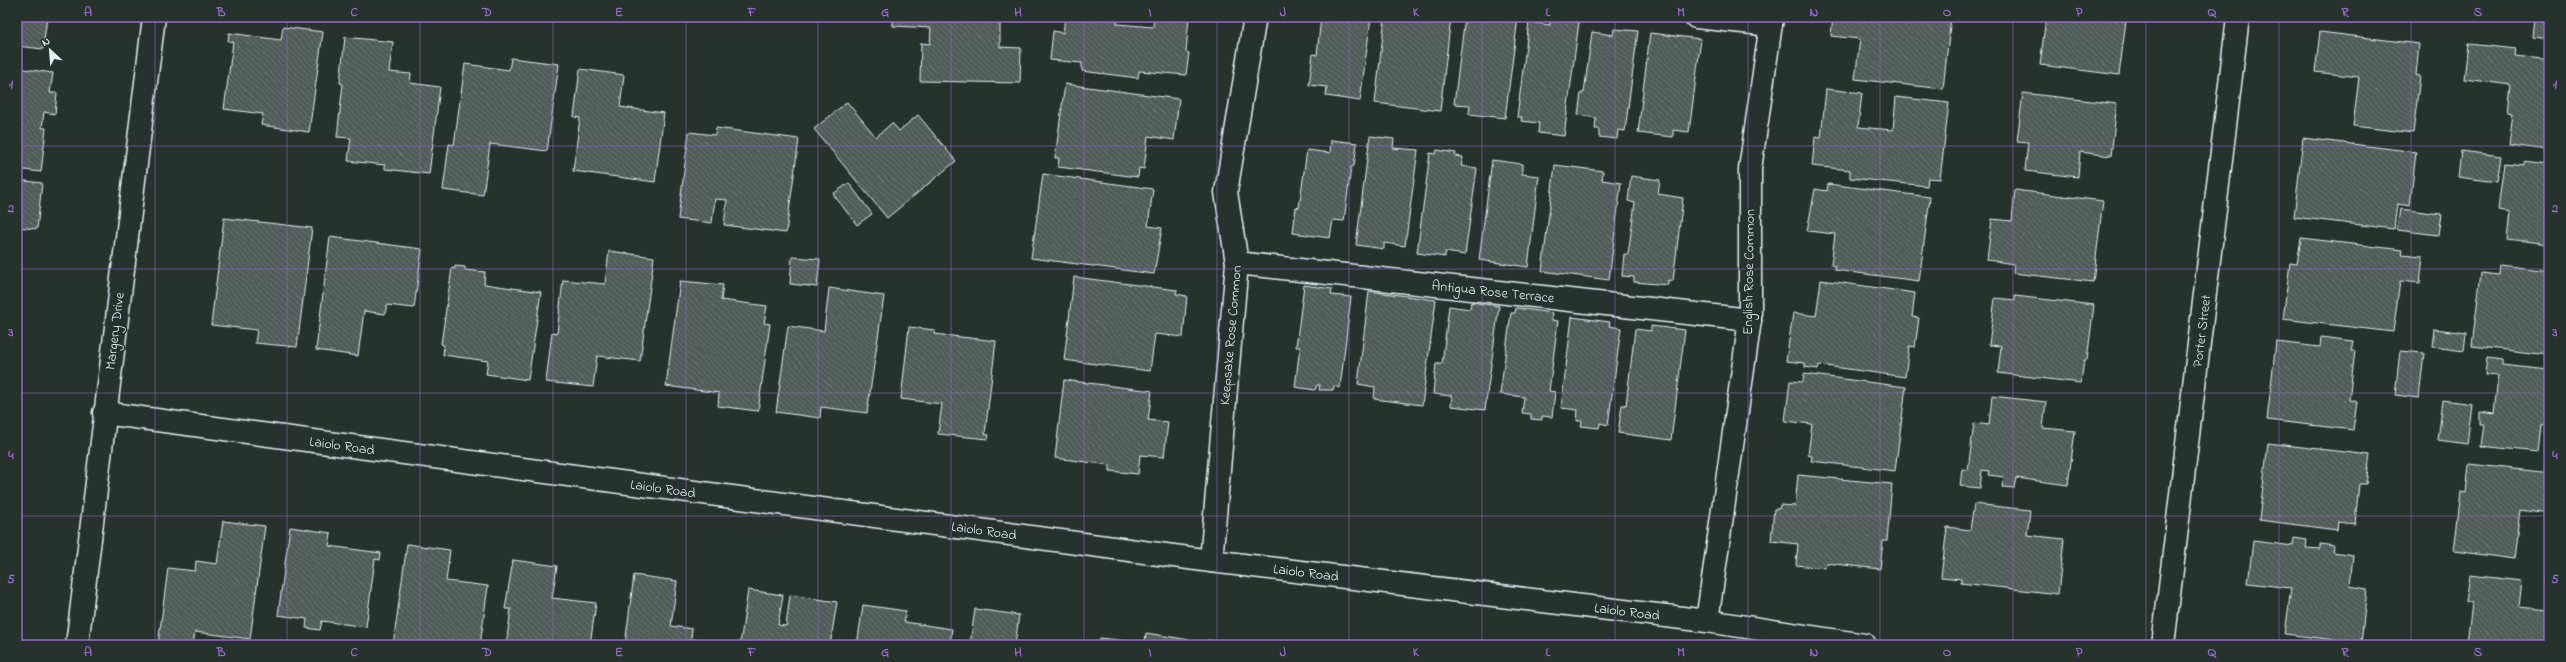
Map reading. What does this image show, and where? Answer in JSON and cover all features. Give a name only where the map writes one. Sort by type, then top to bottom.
[{"type":"street","name":"Margery Drive","points":[[77,645],[104,413],[154,17]]},
{"type":"street","name":"Keepsake Rose Common","points":[[1211,561],[1237,263],[1226,192],[1255,17]]},
{"type":"street","points":[[1696,17],[1772,21]]},
{"type":"street","name":"Porter Street","points":[[2163,645],[2238,17]]},
{"type":"street","name":"English Rose Common","points":[[1707,621],[1750,320],[1750,169],[1772,21]]},
{"type":"street","name":"Antigua Rose Terrace","points":[[1237,263],[1750,320]]},
{"type":"street","name":"Laiolo Road","points":[[104,413],[1211,561],[1707,621],[1865,645]]},
{"type":"building","points":[[17,17],[47,17],[43,49],[17,46]]},
{"type":"building","points":[[893,17],[1000,17],[1000,47],[1021,48],[1020,83],[920,81],[921,43],[930,44],[931,28],[893,26]]},
{"type":"building","points":[[1065,17],[1118,17],[1117,24],[1153,27],[1154,17],[1189,17],[1186,52],[1189,53],[1186,75],[1139,71],[1138,78],[1082,71],[1082,63],[1050,60],[1053,31],[1063,33]]},
{"type":"building","points":[[1321,17],[1371,17],[1360,101],[1326,96],[1327,87],[1309,85],[1313,54],[1317,55]]},
{"type":"building","points":[[1385,17],[1451,17],[1440,111],[1375,103]]},
{"type":"building","points":[[1465,17],[1518,18],[1505,118],[1469,114],[1470,105],[1454,104]]},
{"type":"building","points":[[1833,17],[1951,17],[1943,89],[1855,79],[1860,39],[1831,36]]},
{"type":"building","points":[[2046,17],[2095,17],[2126,21],[2119,75],[2040,65]]},
{"type":"building","points":[[2325,17],[2370,17],[2369,22]]},
{"type":"building","points":[[2534,17],[2549,17],[2549,39],[2532,37]]},
{"type":"building","points":[[1550,18],[1579,22],[1564,136],[1538,133],[1539,123],[1521,121],[1522,117],[1517,117],[1529,22],[1550,25]]},
{"type":"building","points":[[283,27],[323,32],[309,132],[261,125],[263,114],[224,109],[233,42],[228,41],[229,33],[281,40]]},
{"type":"building","points":[[1614,29],[1638,31],[1625,131],[1618,130],[1617,139],[1599,137],[1599,129],[1595,129],[1596,118],[1578,115],[1581,93],[1584,93],[1592,32],[1613,35]]},
{"type":"building","points":[[2320,32],[2419,44],[2416,75],[2420,76],[2413,133],[2353,126],[2359,77],[2315,72]]},
{"type":"building","points":[[1650,33],[1701,39],[1689,132],[1673,130],[1673,137],[1638,133]]},
{"type":"building","points":[[345,37],[393,42],[389,72],[411,74],[410,83],[440,87],[429,174],[385,169],[385,165],[348,161],[351,138],[337,137],[343,84],[340,83]]},
{"type":"building","points":[[2468,44],[2517,49],[2516,56],[2549,60],[2549,150],[2509,145],[2513,113],[2508,112],[2511,85],[2464,79]]},
{"type":"building","points":[[511,58],[559,64],[547,151],[490,144],[483,195],[443,190],[449,144],[454,145],[465,64],[509,70]]},
{"type":"building","points":[[17,68],[53,73],[50,93],[57,93],[55,114],[44,112],[42,128],[46,128],[41,172],[17,169]]},
{"type":"building","points":[[580,69],[624,75],[620,107],[664,113],[655,182],[573,171],[580,118],[574,117]]},
{"type":"building","points":[[1065,84],[1179,99],[1174,140],[1148,136],[1144,169],[1139,168],[1138,177],[1058,167],[1059,158],[1055,158]]},
{"type":"building","points":[[1826,89],[1862,93],[1858,127],[1893,130],[1896,97],[1949,103],[1940,179],[1928,178],[1927,186],[1850,178],[1850,170],[1812,166],[1815,137],[1821,138]]},
{"type":"building","points":[[2023,93],[2117,104],[2111,156],[2080,152],[2078,177],[2025,171],[2028,142],[2017,141]]},
{"type":"building","points":[[847,102],[876,137],[892,123],[899,131],[918,115],[956,161],[887,218],[814,129]]},
{"type":"building","points":[[716,128],[799,139],[786,233],[724,225],[727,200],[715,199],[712,223],[678,219],[689,132],[715,135]]},
{"type":"building","points":[[1370,136],[1394,139],[1393,148],[1418,150],[1405,246],[1384,243],[1384,249],[1356,245]]},
{"type":"building","points":[[2303,138],[2416,152],[2410,206],[2397,204],[2394,229],[2294,217]]},
{"type":"building","points":[[1331,140],[1357,143],[1354,166],[1351,167],[1344,221],[1333,220],[1330,238],[1293,233],[1296,207],[1299,208],[1307,150],[1330,153]]},
{"type":"building","points":[[1437,150],[1456,153],[1455,156],[1463,157],[1461,166],[1477,168],[1465,255],[1445,252],[1445,257],[1417,253],[1430,153],[1436,154]]},
{"type":"building","points":[[2461,151],[2501,156],[2497,182],[2458,177]]},
{"type":"building","points":[[1492,160],[1522,164],[1522,174],[1539,176],[1528,267],[1479,260]]},
{"type":"building","points":[[2524,162],[2549,165],[2549,244],[2508,239],[2511,212],[2498,210],[2504,163],[2524,165]]},
{"type":"building","points":[[1555,165],[1603,171],[1602,180],[1621,183],[1609,280],[1542,271]]},
{"type":"building","points":[[1043,174],[1153,189],[1148,226],[1162,228],[1154,274],[1031,258]]},
{"type":"building","points":[[1631,176],[1660,180],[1658,194],[1683,198],[1673,281],[1668,280],[1668,285],[1634,282],[1634,277],[1622,276],[1624,254],[1628,255],[1635,203],[1628,201]]},
{"type":"building","points":[[17,180],[42,183],[37,229],[17,227]]},
{"type":"building","points":[[849,183],[872,214],[857,225],[833,194]]},
{"type":"building","points":[[1828,184],[1930,197],[1919,281],[1835,270],[1835,266],[1831,265],[1835,234],[1807,231],[1815,189],[1827,191]]},
{"type":"building","points":[[2015,190],[2103,201],[2093,282],[2013,273],[2014,264],[1987,260],[1992,219],[2012,221]]},
{"type":"building","points":[[2400,209],[2441,214],[2438,235],[2397,230]]},
{"type":"building","points":[[224,218],[312,228],[297,347],[255,343],[257,330],[211,325]]},
{"type":"building","points":[[330,237],[422,249],[414,308],[387,305],[385,314],[364,311],[358,356],[316,350]]},
{"type":"building","points":[[2301,238],[2403,250],[2402,254],[2423,256],[2420,283],[2400,281],[2393,332],[2283,319],[2290,263],[2297,264]]},
{"type":"building","points":[[609,251],[654,257],[640,361],[597,356],[593,387],[546,382],[552,332],[557,333],[563,280],[605,284]]},
{"type":"building","points":[[792,257],[820,259],[817,287],[790,284]]},
{"type":"building","points":[[2500,265],[2549,271],[2549,355],[2472,346],[2481,273],[2499,275]]},
{"type":"building","points":[[455,266],[465,267],[465,270],[485,272],[484,284],[541,292],[528,380],[486,374],[488,361],[443,355],[444,345],[441,344],[452,268],[455,269]]},
{"type":"building","points":[[1074,277],[1177,290],[1176,294],[1187,296],[1183,337],[1155,334],[1150,371],[1064,360]]},
{"type":"building","points":[[1821,280],[1915,293],[1912,317],[1919,318],[1915,347],[1909,346],[1905,377],[1819,365],[1818,369],[1805,367],[1805,363],[1786,361],[1793,313],[1816,316]]},
{"type":"building","points":[[680,281],[723,285],[721,300],[767,306],[764,323],[770,324],[758,411],[718,406],[719,393],[666,386]]},
{"type":"building","points":[[1304,285],[1332,289],[1331,295],[1351,297],[1340,388],[1334,386],[1333,390],[1319,390],[1320,385],[1317,385],[1315,390],[1295,387],[1300,347],[1296,347]]},
{"type":"building","points":[[829,288],[884,296],[867,413],[821,407],[820,418],[776,412],[788,326],[824,331]]},
{"type":"building","points":[[1369,291],[1436,300],[1422,405],[1374,399],[1375,387],[1358,384]]},
{"type":"building","points":[[2015,296],[2094,305],[2087,360],[2084,360],[2081,383],[1998,373],[2001,346],[1989,345],[1995,298],[2015,300]]},
{"type":"building","points":[[1471,302],[1499,306],[1485,410],[1451,406],[1452,396],[1433,394],[1436,364],[1442,364],[1449,306],[1470,309]]},
{"type":"building","points":[[1516,308],[1552,313],[1551,320],[1558,321],[1549,391],[1555,392],[1552,417],[1542,416],[1542,420],[1531,419],[1531,414],[1522,413],[1524,397],[1500,394],[1511,313],[1515,313]]},
{"type":"building","points":[[1572,317],[1610,322],[1609,326],[1621,328],[1608,425],[1600,423],[1599,428],[1581,426],[1582,421],[1577,421],[1578,410],[1561,408]]},
{"type":"building","points":[[1651,326],[1685,330],[1671,440],[1618,433],[1622,405],[1626,405],[1635,329],[1651,331]]},
{"type":"building","points":[[909,327],[935,330],[934,334],[996,341],[985,434],[989,435],[988,439],[938,434],[942,404],[901,399]]},
{"type":"building","points":[[2435,329],[2466,333],[2464,351],[2433,347]]},
{"type":"building","points":[[2321,337],[2353,341],[2351,351],[2355,351],[2349,400],[2357,402],[2353,430],[2267,420],[2276,342],[2320,347]]},
{"type":"building","points":[[2400,351],[2424,353],[2419,398],[2395,395]]},
{"type":"building","points":[[2487,358],[2502,360],[2502,365],[2549,370],[2549,428],[2541,426],[2538,452],[2481,446],[2484,424],[2480,424],[2480,412],[2494,414],[2498,376],[2485,375]]},
{"type":"building","points":[[1804,374],[1906,387],[1895,471],[1811,461],[1812,456],[1808,455],[1812,424],[1785,421],[1790,381],[1803,382]]},
{"type":"building","points":[[1064,380],[1152,391],[1148,420],[1168,422],[1164,457],[1140,455],[1138,474],[1110,471],[1110,465],[1055,458]]},
{"type":"building","points":[[1992,396],[2046,402],[2043,428],[2075,431],[2068,485],[2016,478],[2014,488],[2002,487],[2004,477],[1988,475],[1989,471],[1982,470],[1980,488],[1960,486],[1962,469],[1968,470],[1974,423],[1989,425]]},
{"type":"building","points":[[2443,400],[2472,404],[2467,444],[2438,440]]},
{"type":"building","points":[[2268,443],[2370,455],[2366,484],[2359,484],[2355,524],[2338,522],[2337,530],[2259,520]]},
{"type":"building","points":[[2469,464],[2549,473],[2549,514],[2520,510],[2514,559],[2454,551],[2461,492],[2466,493]]},
{"type":"building","points":[[1798,475],[1892,484],[1887,541],[1883,541],[1880,569],[1826,563],[1825,568],[1796,565],[1798,544],[1771,541],[1774,509],[1779,509],[1780,505],[1795,506]]},
{"type":"building","points":[[1974,504],[2030,510],[2027,535],[2064,539],[2058,594],[1961,583],[1961,579],[1941,577],[1947,527],[1970,530]]},
{"type":"building","points":[[223,521],[265,526],[250,639],[195,632],[193,645],[158,645],[168,568],[195,571],[196,561],[217,564]]},
{"type":"building","points":[[290,527],[331,533],[329,546],[381,553],[380,560],[375,559],[366,627],[322,621],[320,630],[306,628],[307,619],[278,615]]},
{"type":"building","points":[[2294,538],[2307,540],[2306,548],[2320,549],[2320,544],[2334,546],[2333,552],[2353,555],[2350,586],[2367,589],[2361,643],[2285,634],[2291,588],[2248,583],[2253,541],[2293,546]]},
{"type":"building","points":[[407,544],[450,550],[446,581],[488,586],[480,645],[393,645]]},
{"type":"building","points":[[513,560],[557,566],[552,598],[596,603],[590,645],[506,645],[511,609],[505,609]]},
{"type":"building","points":[[634,575],[677,581],[671,626],[692,629],[691,639],[717,642],[717,645],[625,645]]},
{"type":"building","points":[[2470,575],[2522,581],[2519,607],[2549,610],[2547,645],[2467,645],[2472,603],[2466,602]]},
{"type":"building","points":[[748,590],[783,595],[778,625],[786,626],[790,595],[837,602],[830,645],[740,645]]},
{"type":"building","points":[[863,605],[906,611],[904,622],[952,629],[950,645],[857,645]]},
{"type":"building","points":[[975,609],[1019,615],[1015,645],[970,645]]},
{"type":"building","points":[[1146,633],[1190,640],[1190,645],[1099,645],[1100,638],[1145,643]]},
{"type":"building","points":[[1207,640],[1242,645],[1206,645]]}]
